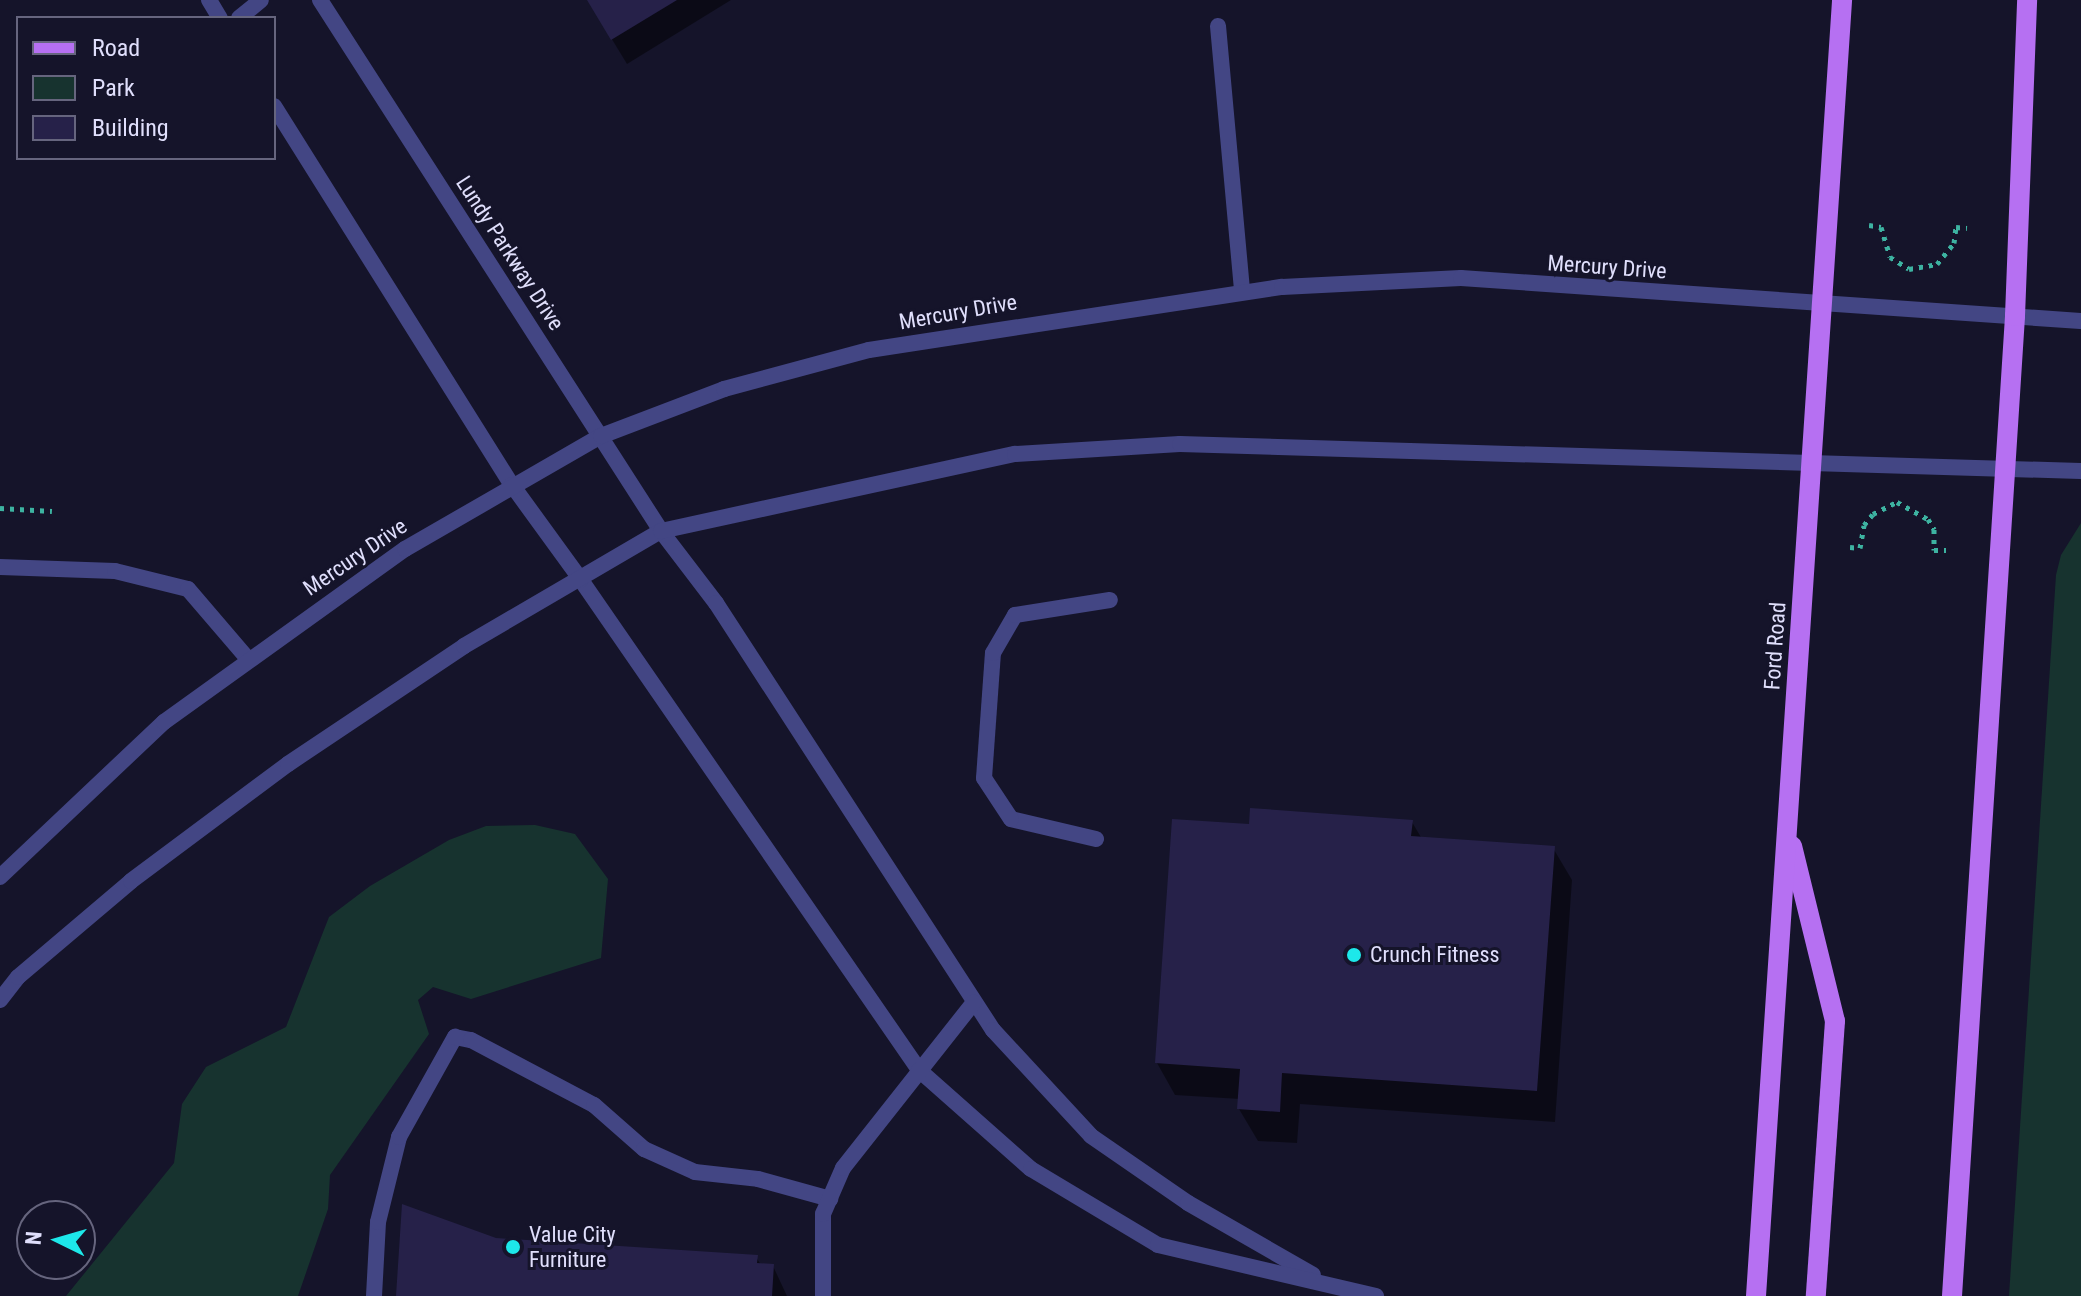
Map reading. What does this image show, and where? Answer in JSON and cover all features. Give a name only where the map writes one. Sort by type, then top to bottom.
[{"type":"main road","name":"Ford Road","points":[[1756,1296],[1842,0]]},
{"type":"main road","points":[[1952,1296],[2015,316],[2027,0]]},
{"type":"main road","points":[[1787,825],[1835,1021],[1816,1296]]},
{"type":"street","points":[[241,16],[261,0]]},
{"type":"street","name":"Lundy Parkway Drive","points":[[320,0],[661,531],[716,603],[993,1030],[1091,1136],[1188,1203],[1328,1284]]},
{"type":"street","points":[[1218,26],[1242,292]]},
{"type":"street","points":[[276,109],[512,485],[919,1070],[1031,1169],[1158,1245],[1376,1296]]},
{"type":"street","name":"Mercury Drive","points":[[0,877],[164,722],[405,549],[601,436],[724,389],[869,350],[1242,292],[1461,278],[1820,306],[2081,321]]},
{"type":"street","points":[[0,1000],[18,977],[131,881],[288,764],[464,646],[661,531],[1015,454],[1165,445],[1379,447],[1810,466],[2004,467],[2081,471]]},
{"type":"street","points":[[0,567],[115,571],[188,589],[248,659]]},
{"type":"street","points":[[1096,839],[1011,819],[984,778],[993,653],[1015,615],[1110,600]]},
{"type":"street","points":[[823,1296],[823,1214],[843,1168],[974,1002]]},
{"type":"street","points":[[374,1296],[378,1222],[399,1137],[455,1037],[471,1040],[594,1105],[644,1149],[695,1172],[758,1179],[830,1199]]},
{"type":"path","points":[[1869,225],[1881,227],[1890,257],[1909,269],[1937,264],[1954,243],[1956,227],[1967,228]]},
{"type":"path","points":[[1850,547],[1860,548],[1864,525],[1873,514],[1897,502],[1928,519],[1934,529],[1934,550],[1946,550]]},
{"type":"path","points":[[0,508],[52,511]]},
{"type":"green space","points":[[2081,523],[2081,1296],[2009,1296],[2056,575],[2061,555]]},
{"type":"green space","points":[[535,825],[575,834],[608,879],[601,958],[471,999],[433,987],[418,1000],[429,1034],[330,1175],[328,1209],[298,1296],[66,1296],[79,1280],[96,1280],[96,1259],[174,1163],[182,1104],[206,1067],[286,1027],[329,917],[370,886],[449,840],[486,826]]},
{"type":"building","points":[[587,0],[677,0],[611,40]]},
{"type":"building","name":"Crunch Fitness","points":[[1250,808],[1413,820],[1411,836],[1555,846],[1537,1091],[1282,1073],[1280,1112],[1237,1109],[1240,1069],[1155,1063],[1172,819],[1249,824]]},
{"type":"building","name":"Value City Furniture","points":[[402,1204],[496,1238],[758,1255],[757,1263],[774,1264],[772,1296],[396,1296]]},
{"type":"place","name":"Crunch Fitness","points":[[1354,955]]},
{"type":"place","name":"Value City Furniture","points":[[513,1247]]}]
